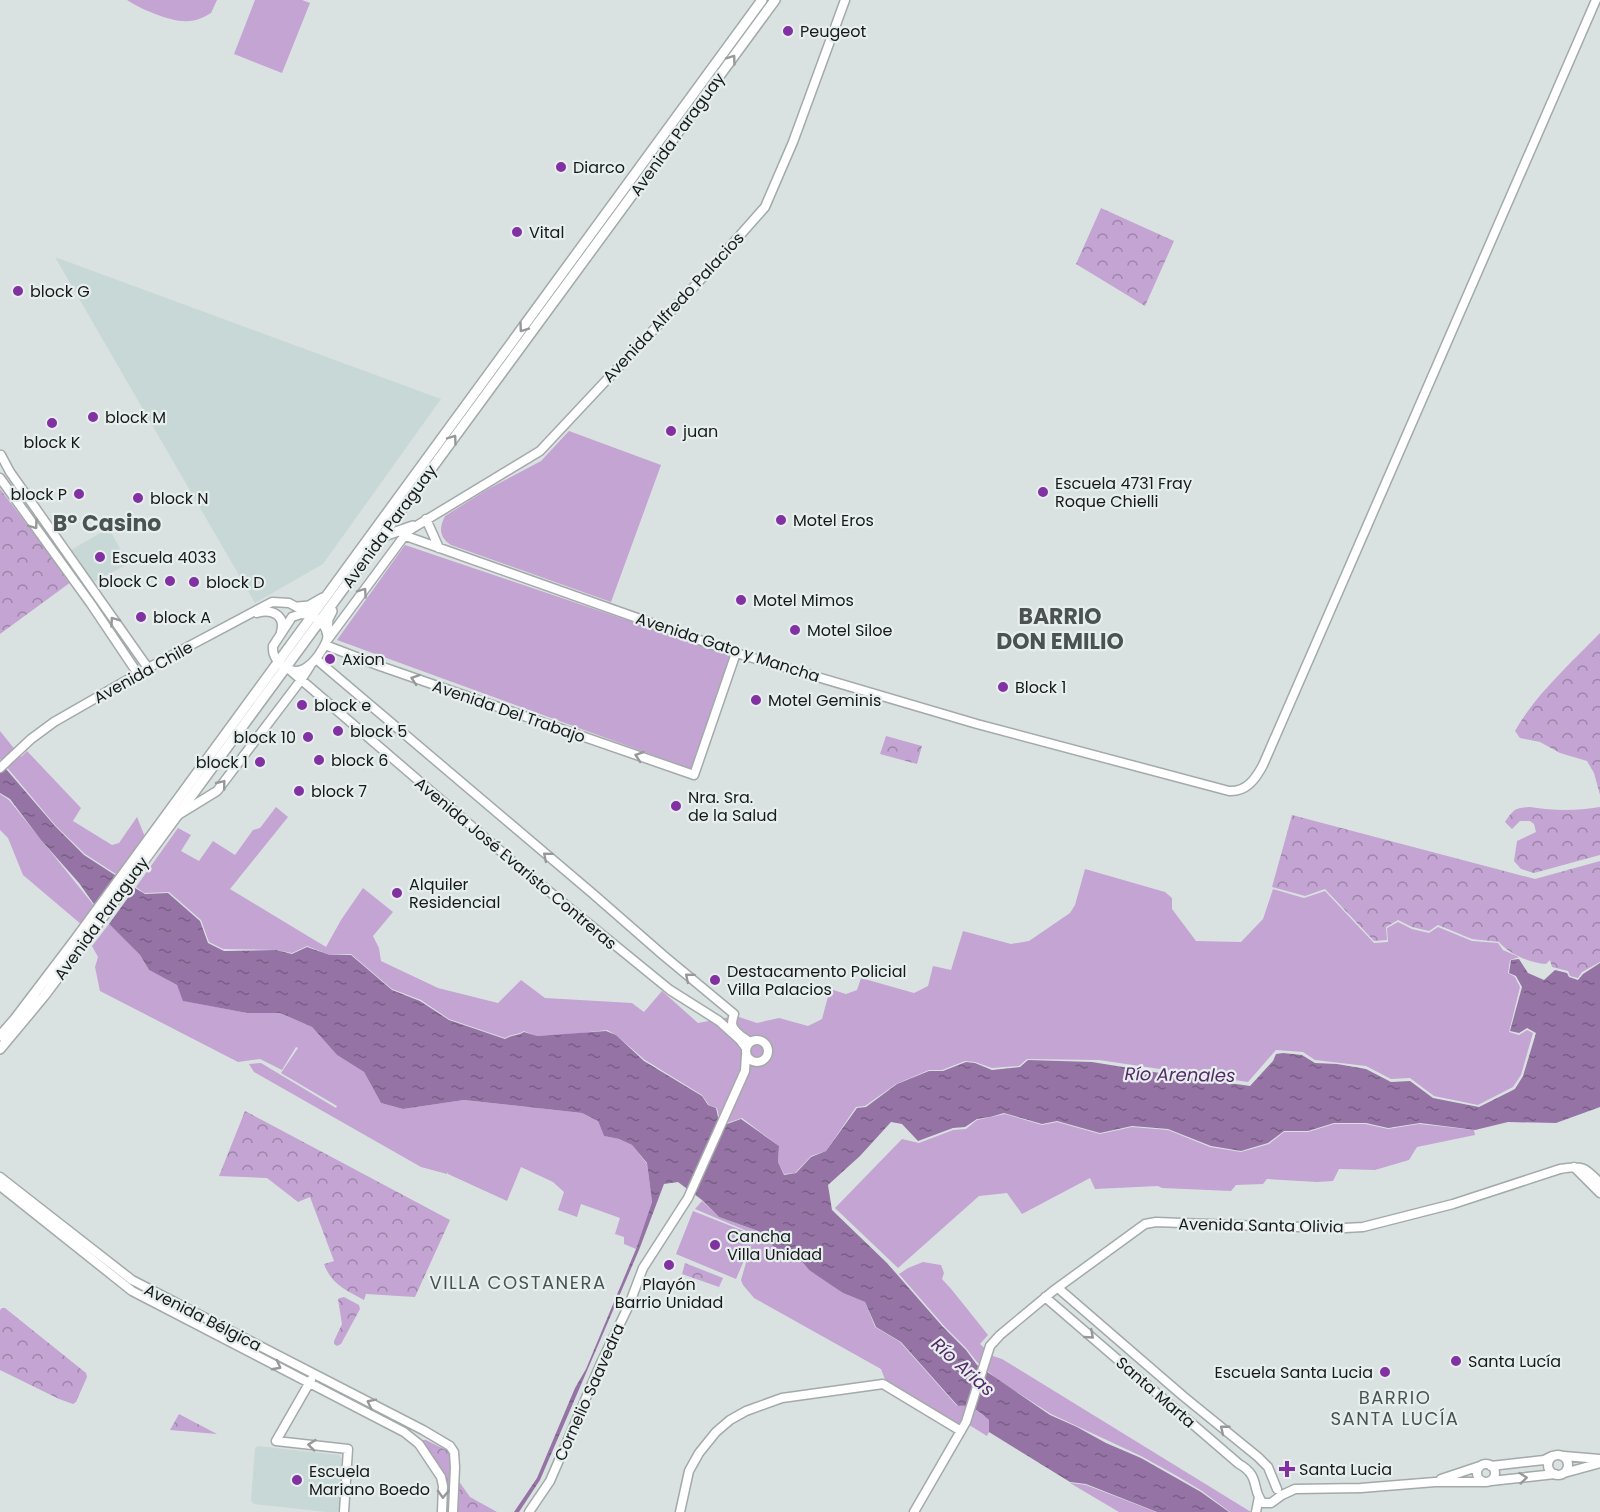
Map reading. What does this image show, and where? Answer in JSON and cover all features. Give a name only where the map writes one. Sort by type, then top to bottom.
[{"type":"main road","name":"Avenida Paraguay","points":[[334,593],[762,0]]},
{"type":"main road","name":"Avenida Paraguay","points":[[153,841],[175,817],[285,667],[314,617],[381,537],[775,0]]},
{"type":"main road","points":[[381,537],[399,534],[413,526]]},
{"type":"main road","points":[[298,607],[309,606],[334,593]]},
{"type":"main road","points":[[327,639],[334,593]]},
{"type":"main road","name":"Avenida Paraguay","points":[[0,1049],[37,1005],[236,719],[285,667]]},
{"type":"main road","name":"Avenida Paraguay","points":[[0,1036],[79,942]]},
{"type":"street","name":"Avenida Alfredo Palacios","points":[[413,526],[540,451],[704,276],[765,207],[793,142],[845,0]]},
{"type":"street","name":"Avenida Gato y Mancha","points":[[399,534],[736,653],[977,724],[1232,792],[1242,789],[1256,777],[1263,765],[1596,0]]},
{"type":"street","points":[[0,447],[0,456],[10,472],[148,668]]},
{"type":"street","points":[[0,478],[138,674]]},
{"type":"street","points":[[426,519],[439,548]]},
{"type":"street","points":[[175,817],[217,791],[301,680],[399,534]]},
{"type":"street","points":[[50,548],[51,543],[54,542],[61,545]]},
{"type":"street","points":[[70,576],[75,576],[79,570]]},
{"type":"street","name":"Avenida Chile","points":[[0,768],[45,727],[148,668],[272,602],[284,601],[298,607]]},
{"type":"street","points":[[298,607],[314,617],[327,639]]},
{"type":"street","points":[[245,617],[264,611],[275,613],[283,623],[281,632]]},
{"type":"street","points":[[313,662],[302,669],[285,667],[274,658],[273,649],[281,632],[295,615],[314,617]]},
{"type":"street","name":"Avenida Del Trabajo","points":[[327,639],[380,666],[694,775],[736,653]]},
{"type":"street","name":"Avenida José Evaristo Contreras","points":[[313,662],[734,1014],[732,1024],[734,1029],[743,1037],[748,1048]]},
{"type":"street","name":"Avenida José Evaristo Contreras","points":[[285,667],[518,866],[670,990],[719,1021],[748,1048]]},
{"type":"street","points":[[760,1040],[767,1047],[766,1056],[745,1071],[748,1048],[760,1040]]},
{"type":"street","points":[[748,1048],[751,1060],[759,1062]]},
{"type":"street","name":"Cornelio Saavedra","points":[[529,1512],[550,1481],[629,1305],[642,1268],[688,1198],[745,1071]]},
{"type":"street","points":[[1574,1166],[1587,1170],[1600,1183]]},
{"type":"street","points":[[1574,1166],[1600,1193]]},
{"type":"street","name":"Avenida Santa Olivia","points":[[961,1431],[966,1422],[990,1346],[1045,1297],[1145,1224],[1156,1222],[1363,1227],[1453,1204],[1574,1166]]},
{"type":"street","name":"Avenida Bélgica","points":[[0,1177],[132,1280],[450,1446],[454,1452],[455,1467],[453,1512]]},
{"type":"street","name":"Avenida Bélgica","points":[[0,1186],[132,1291],[404,1432],[419,1444],[438,1470],[443,1483],[442,1512]]},
{"type":"street","name":"Santa Marta","points":[[1058,1288],[1268,1467]]},
{"type":"street","name":"Santa Marta","points":[[1045,1297],[1246,1468],[1267,1490]]},
{"type":"street","points":[[314,1374],[276,1442],[348,1449],[344,1512]]},
{"type":"street","points":[[680,1512],[689,1471],[699,1453],[716,1432],[737,1415],[782,1398],[882,1384],[961,1431],[914,1512]]},
{"type":"street","points":[[1435,1482],[1485,1464],[1491,1466],[1544,1460],[1557,1454],[1600,1461]]},
{"type":"street","points":[[1557,1454],[1566,1458],[1569,1465],[1566,1471],[1559,1474]]},
{"type":"street","points":[[1557,1454],[1549,1461],[1548,1467],[1559,1474]]},
{"type":"street","points":[[1246,1468],[1254,1466],[1258,1457]]},
{"type":"street","points":[[1267,1490],[1360,1488],[1435,1482],[1487,1481],[1559,1474],[1600,1461]]},
{"type":"street","points":[[1257,1512],[1267,1490],[1268,1467],[1259,1466],[1255,1474],[1267,1490],[1288,1492],[1303,1489]]},
{"type":"street","points":[[1480,1466],[1477,1475],[1480,1480],[1487,1481]]},
{"type":"street","points":[[1487,1481],[1495,1473],[1491,1466]]},
{"type":"street","points":[[1257,1512],[1267,1490]]},
{"type":"shaded area","points":[[55,257],[441,399],[323,564],[255,603]]},
{"type":"shaded area","name":"Escuela 4033","points":[[109,528],[128,564],[94,582],[71,550]]},
{"type":"shaded area","name":"Escuela Mariano Boedo","points":[[258,1446],[339,1455],[342,1458],[339,1510],[326,1512],[254,1504],[251,1501],[255,1448]]},
{"type":"green space","points":[[127,0],[217,0],[211,13],[195,20],[182,21],[157,15]]},
{"type":"green space","points":[[255,0],[302,0],[310,3],[282,73],[234,54]]},
{"type":"green space","points":[[1101,208],[1174,241],[1145,306],[1076,264]]},
{"type":"green space","points":[[569,431],[661,465],[611,602],[451,545],[444,539],[441,532],[445,516],[488,489],[541,461]]},
{"type":"green space","points":[[0,489],[71,582],[0,634]]},
{"type":"green space","points":[[405,545],[730,655],[691,769],[337,640]]},
{"type":"green space","points":[[1600,633],[1600,795],[1594,773],[1587,761],[1560,753],[1540,742],[1520,738],[1515,731],[1543,692]]},
{"type":"green space","points":[[0,731],[21,757],[27,751],[81,808],[73,821],[112,845],[119,843],[137,817],[145,837],[119,876],[85,854],[56,826],[0,759]]},
{"type":"green space","points":[[886,736],[922,746],[917,764],[880,754]]},
{"type":"green space","points":[[0,794],[9,800],[96,908],[82,925],[23,875],[8,838],[0,830]]},
{"type":"green space","points":[[276,807],[288,817],[230,889],[326,947],[363,888],[393,912],[373,936],[379,948],[381,961],[438,988],[498,1003],[521,980],[545,998],[632,1003],[644,1012],[662,991],[698,1023],[736,1016],[757,1023],[779,1018],[808,1026],[822,1019],[830,989],[846,994],[857,990],[861,978],[914,993],[928,986],[933,966],[951,970],[963,931],[1011,944],[1029,941],[1070,913],[1075,905],[1085,869],[1165,892],[1172,898],[1172,909],[1196,941],[1241,942],[1263,919],[1273,889],[1304,898],[1325,891],[1374,943],[1388,942],[1387,928],[1398,922],[1412,929],[1429,933],[1438,927],[1472,941],[1498,943],[1503,950],[1519,957],[1510,960],[1508,973],[1515,977],[1520,987],[1509,1032],[1519,1035],[1527,1030],[1533,1033],[1521,1075],[1513,1087],[1478,1105],[1434,1096],[1410,1078],[1391,1079],[1366,1066],[1315,1060],[1303,1052],[1276,1050],[1248,1082],[1099,1060],[1027,1059],[1019,1066],[992,1068],[965,1061],[942,1070],[929,1070],[896,1084],[865,1106],[856,1107],[826,1151],[811,1156],[795,1173],[784,1174],[778,1162],[779,1146],[742,1118],[727,1123],[720,1121],[717,1108],[709,1105],[702,1095],[645,1060],[607,1030],[536,1036],[524,1031],[505,1038],[449,1019],[421,1000],[392,989],[351,954],[330,955],[307,946],[292,953],[276,950],[223,949],[209,942],[201,920],[169,892],[144,893],[136,887],[178,828],[191,835],[181,851],[199,861],[213,841],[235,855],[253,830],[260,828]]},
{"type":"green space","points":[[1530,807],[1565,810],[1600,807],[1600,855],[1534,873],[1521,869],[1514,861],[1517,841],[1536,832],[1534,824],[1530,821],[1520,821],[1512,829],[1505,822],[1515,810]]},
{"type":"green space","points":[[1292,815],[1535,879],[1600,861],[1600,962],[1582,972],[1578,978],[1570,976],[1568,971],[1552,967],[1550,960],[1546,964],[1520,957],[1499,942],[1472,939],[1438,925],[1429,931],[1412,927],[1398,920],[1386,927],[1387,940],[1374,941],[1325,889],[1305,896],[1272,887]]},
{"type":"green space","points":[[109,924],[140,955],[149,970],[177,985],[184,1001],[247,1013],[280,1013],[312,1027],[337,1055],[364,1072],[381,1103],[403,1109],[464,1100],[582,1113],[598,1121],[604,1136],[632,1145],[647,1164],[652,1202],[636,1249],[624,1244],[624,1237],[615,1234],[620,1218],[581,1204],[577,1217],[558,1210],[564,1192],[553,1182],[521,1167],[507,1201],[448,1172],[447,1174],[421,1167],[254,1072],[249,1064],[261,1063],[336,1108],[337,1106],[281,1073],[298,1048],[296,1047],[282,1070],[260,1059],[238,1062],[100,991],[95,967],[98,957],[92,946]]},
{"type":"green space","points":[[245,1111],[450,1220],[415,1297],[366,1294],[364,1300],[345,1289],[335,1282],[324,1264],[334,1261],[310,1197],[298,1202],[267,1178],[219,1176]]},
{"type":"green space","points":[[1005,1114],[1042,1125],[1057,1122],[1100,1134],[1132,1127],[1168,1130],[1210,1147],[1241,1152],[1269,1144],[1284,1132],[1308,1132],[1334,1124],[1365,1124],[1388,1129],[1419,1124],[1474,1130],[1475,1135],[1417,1147],[1409,1160],[1375,1170],[1339,1169],[1333,1181],[1267,1179],[1263,1184],[1236,1185],[1231,1191],[1158,1186],[1095,1189],[1090,1178],[1022,1214],[1007,1193],[979,1196],[898,1268],[835,1208],[902,1139],[919,1143],[953,1130],[966,1129],[977,1120]]},
{"type":"green space","points":[[702,1201],[719,1217],[761,1232],[778,1252],[793,1251],[809,1270],[843,1293],[865,1302],[875,1327],[900,1342],[957,1406],[970,1407],[989,1420],[987,1436],[961,1420],[958,1426],[886,1382],[881,1369],[754,1298],[741,1280],[752,1242],[736,1279],[676,1254],[693,1211],[754,1235],[695,1209]]},
{"type":"green space","points":[[923,1262],[941,1265],[944,1273],[942,1279],[988,1335],[980,1344],[993,1356],[1002,1359],[1251,1512],[1230,1512],[1177,1476],[1141,1456],[1051,1414],[998,1380],[977,1362],[899,1274]]},
{"type":"green space","points":[[685,1263],[723,1278],[719,1287],[682,1274]]},
{"type":"green space","points":[[344,1297],[359,1305],[360,1309],[341,1344],[337,1346],[334,1341],[342,1324],[338,1299]]},
{"type":"green space","points":[[5,1308],[86,1373],[87,1377],[76,1402],[73,1404],[59,1399],[0,1370],[0,1310]]},
{"type":"green space","points":[[179,1414],[217,1434],[170,1430]]},
{"type":"green space","points":[[423,1440],[452,1455],[451,1512],[444,1512],[445,1488]]},
{"type":"green space","points":[[458,1480],[470,1497],[497,1512],[455,1512]]},
{"type":"green space","points":[[1070,1483],[1086,1485],[1156,1512],[1119,1512]]},
{"type":"water","points":[[0,762],[55,826],[84,855],[118,877],[96,907],[10,799],[0,793]]},
{"type":"water","name":"Río Arias","points":[[135,888],[145,894],[168,893],[200,921],[208,943],[224,951],[276,950],[292,954],[307,947],[330,955],[351,955],[392,990],[420,1001],[449,1020],[505,1039],[524,1032],[537,1036],[606,1031],[616,1035],[644,1061],[702,1096],[708,1105],[716,1108],[719,1122],[727,1124],[741,1119],[779,1146],[778,1162],[784,1175],[796,1173],[811,1157],[826,1151],[857,1108],[866,1107],[897,1084],[929,1071],[943,1071],[966,1062],[992,1070],[1020,1067],[1028,1060],[1092,1062],[1250,1086],[1273,1061],[1276,1054],[1283,1053],[1302,1055],[1315,1063],[1366,1069],[1391,1082],[1410,1081],[1433,1098],[1479,1107],[1515,1089],[1523,1076],[1536,1033],[1527,1028],[1519,1033],[1510,1031],[1522,987],[1516,976],[1509,973],[1511,960],[1519,959],[1528,973],[1544,980],[1555,970],[1567,973],[1569,977],[1578,980],[1600,963],[1600,1107],[1556,1123],[1508,1122],[1475,1130],[1420,1123],[1388,1128],[1366,1123],[1334,1123],[1308,1131],[1284,1131],[1268,1143],[1241,1151],[1211,1146],[1168,1129],[1132,1126],[1100,1133],[1057,1121],[1042,1124],[1004,1113],[977,1119],[965,1127],[953,1128],[918,1141],[902,1124],[891,1122],[860,1156],[828,1185],[832,1210],[887,1263],[977,1365],[1050,1415],[1141,1458],[1201,1492],[1229,1512],[1157,1512],[1086,1484],[1070,1482],[989,1432],[989,1420],[979,1412],[971,1407],[958,1406],[901,1342],[876,1327],[865,1302],[843,1293],[809,1270],[793,1251],[778,1252],[761,1232],[719,1217],[702,1200],[678,1182],[664,1184],[639,1250],[540,1480],[519,1512],[514,1512],[537,1478],[636,1249],[652,1202],[647,1163],[632,1145],[604,1136],[598,1121],[582,1113],[464,1100],[403,1109],[381,1103],[364,1072],[337,1055],[312,1027],[280,1013],[247,1013],[183,1001],[177,985],[149,970],[140,955],[109,924]]},
{"type":"place","name":"Peugeot","points":[[788,31]]},
{"type":"place","name":"Diarco","points":[[561,167]]},
{"type":"place","name":"Vital","points":[[517,232]]},
{"type":"place","name":"block G","points":[[18,291]]},
{"type":"place","name":"block M","points":[[93,417]]},
{"type":"place","name":"block K","points":[[52,423]]},
{"type":"place","name":"juan","points":[[671,431]]},
{"type":"place","name":"Escuela 4731 Fray Roque Chielli","points":[[1043,492]]},
{"type":"place","name":"block P","points":[[79,494]]},
{"type":"place","name":"block N","points":[[138,498]]},
{"type":"place","name":"Motel Eros","points":[[781,520]]},
{"type":"place","name":"Escuela 4033","points":[[100,557]]},
{"type":"place","name":"block C","points":[[170,581]]},
{"type":"place","name":"block D","points":[[194,582]]},
{"type":"place","name":"Motel Mimos","points":[[741,600]]},
{"type":"place","name":"block A","points":[[141,617]]},
{"type":"place","name":"Motel Siloe","points":[[795,630]]},
{"type":"place","name":"Axion","points":[[330,659]]},
{"type":"place","name":"Block 1","points":[[1003,687]]},
{"type":"place","name":"Motel Geminis","points":[[756,700]]},
{"type":"place","name":"block e","points":[[302,705]]},
{"type":"place","name":"block 5","points":[[338,731]]},
{"type":"place","name":"block 10","points":[[308,737]]},
{"type":"place","name":"block 6","points":[[319,760]]},
{"type":"place","name":"block 1","points":[[260,762]]},
{"type":"place","name":"block 7","points":[[299,791]]},
{"type":"place","name":"Nra. Sra. de la Salud","points":[[676,806]]},
{"type":"place","name":"Alquiler Residencial","points":[[397,893]]},
{"type":"place","name":"Destacamento Policial Villa Palacios","points":[[715,980]]},
{"type":"place","name":"Cancha Villa Unidad","points":[[715,1245]]},
{"type":"place","name":"Playón Barrio Unidad","points":[[669,1265]]},
{"type":"place","name":"Santa Lucía","points":[[1456,1361]]},
{"type":"place","name":"Escuela Santa Lucia","points":[[1385,1372]]},
{"type":"place","name":"Santa Lucia","points":[[1287,1469]]},
{"type":"place","name":"Escuela Mariano Boedo","points":[[297,1480]]},
{"type":"district","name":"Bº Casino","points":[[107,523]]},
{"type":"district","name":"BARRIO DON EMILIO","points":[[1060,628]]},
{"type":"district","name":"VILLA COSTANERA","points":[[518,1283]]},
{"type":"district","name":"BARRIO SANTA LUCÍA","points":[[1395,1408]]},
{"type":"water label","name":"Río Arenales","points":[[1180,1075]]}]
